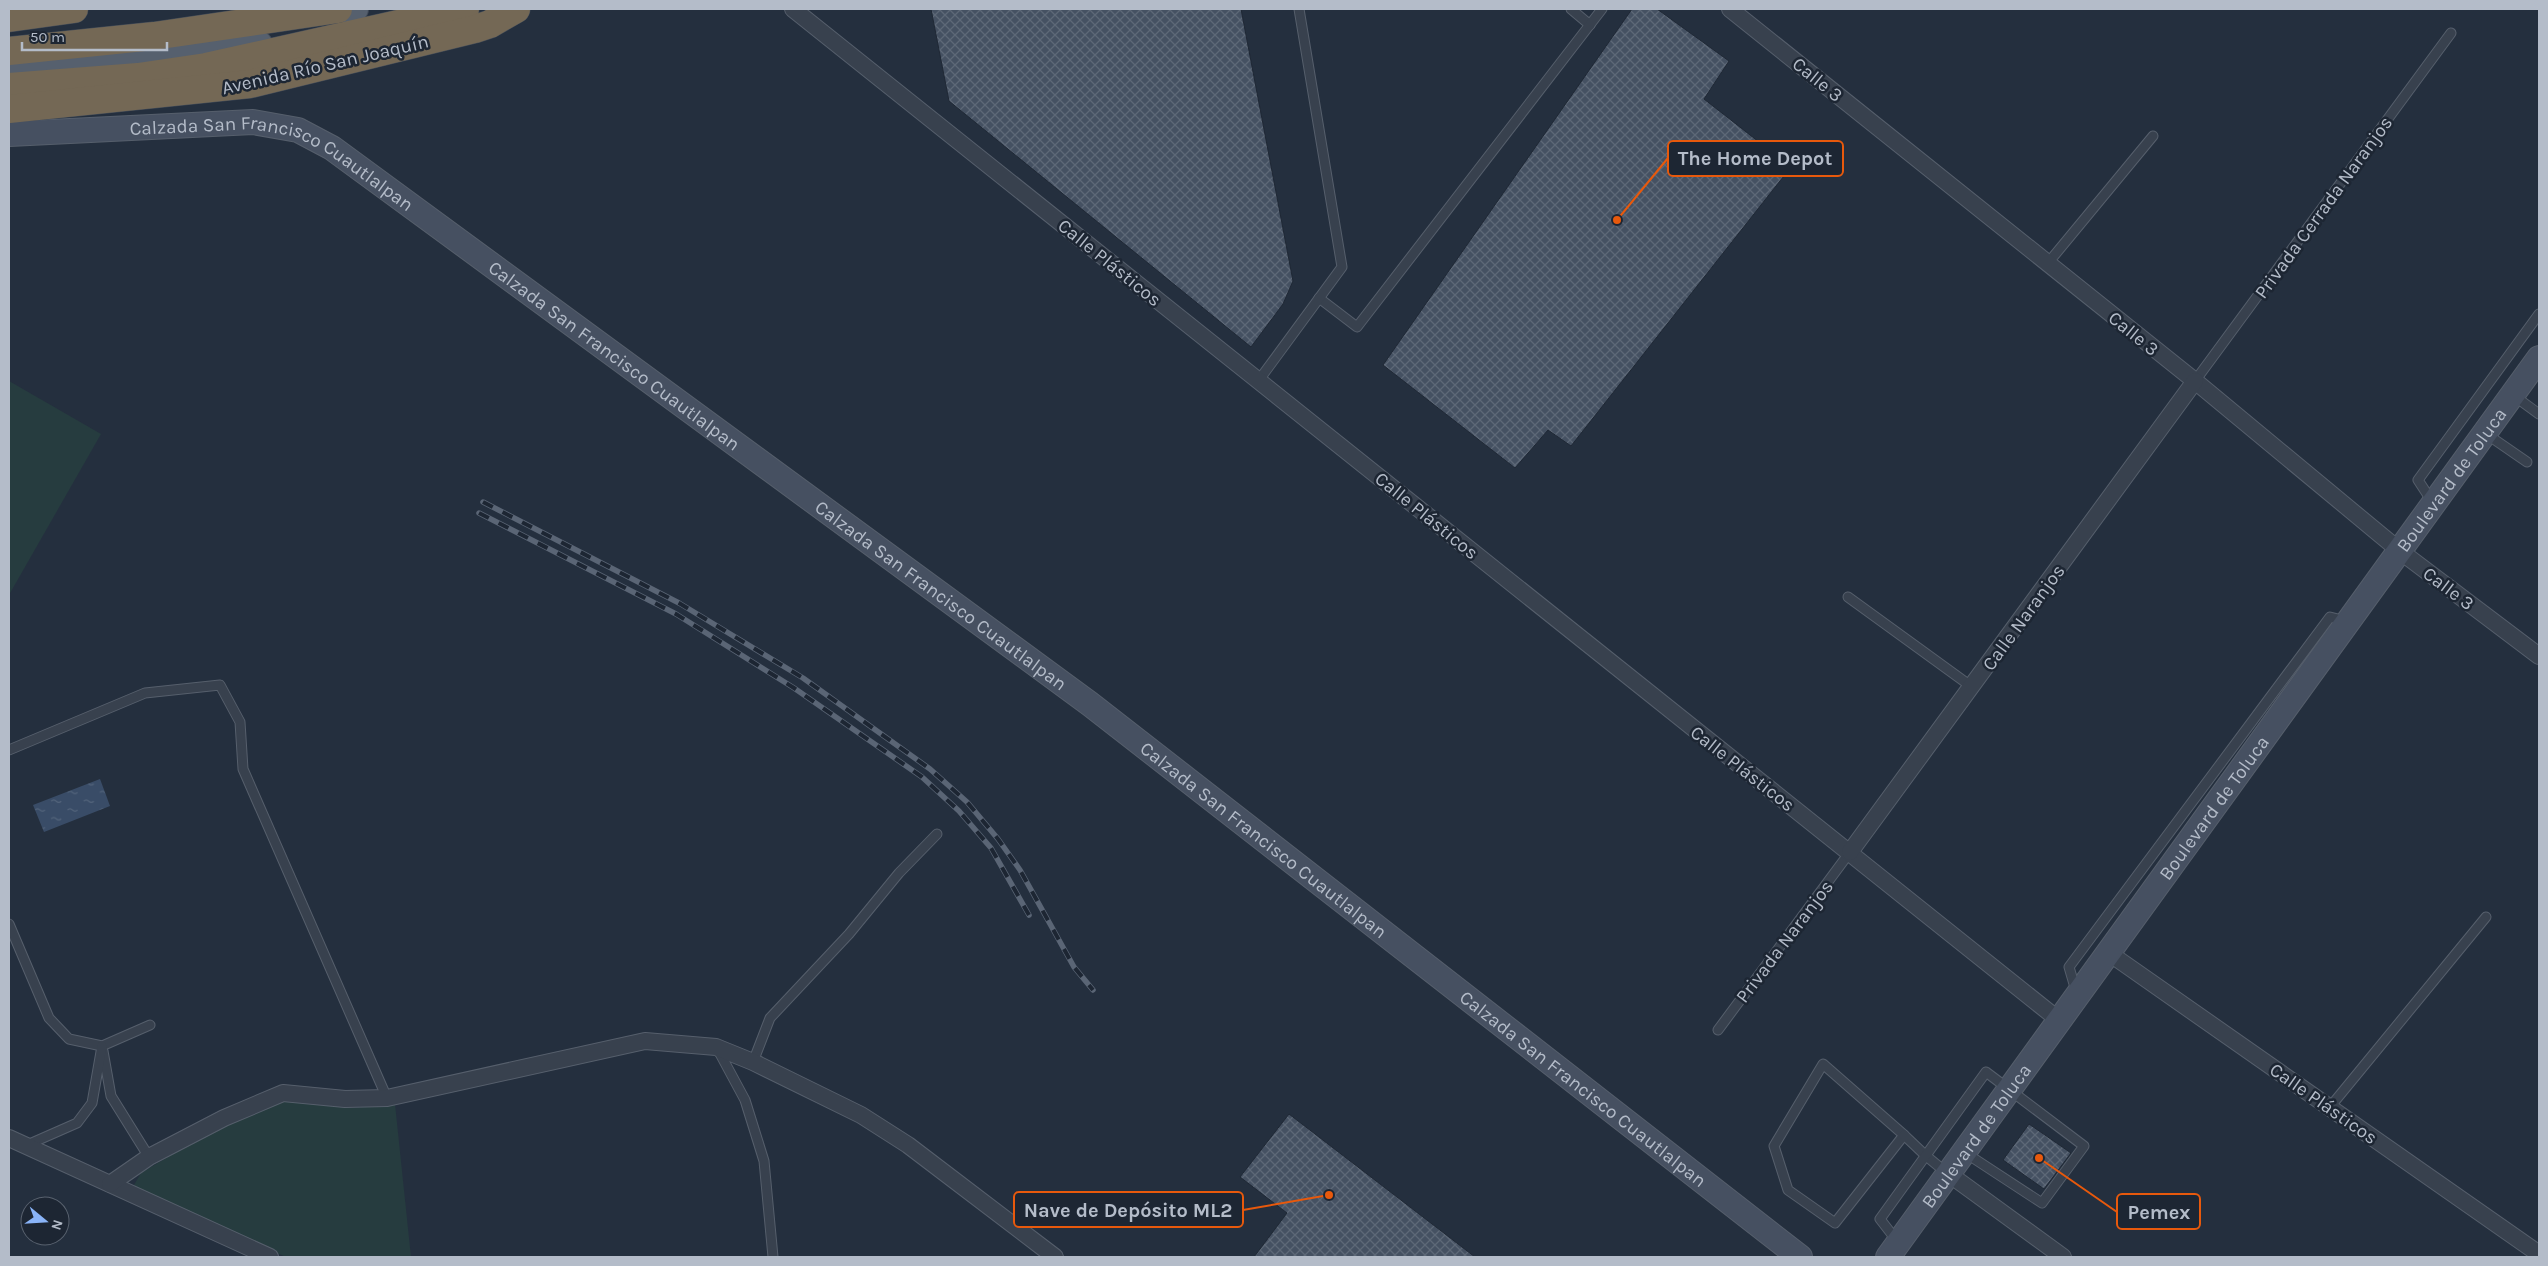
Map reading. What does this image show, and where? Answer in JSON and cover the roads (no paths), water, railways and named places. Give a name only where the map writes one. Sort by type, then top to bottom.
[{"type":"highway","points":[[9,18],[74,9]]},
{"type":"highway","points":[[9,87],[138,77],[206,67],[465,9]]},
{"type":"highway","name":"Avenida Río San Joaquín","points":[[9,109],[250,84],[475,29],[490,24],[516,9]]},
{"type":"highway","points":[[9,51],[154,36],[348,10]]},
{"type":"main road","points":[[9,69],[116,61],[246,46],[460,9]]},
{"type":"street","name":"Calle Plásticos","points":[[793,9],[2060,1021]]},
{"type":"street","name":"Calle 3","points":[[1730,9],[2048,263],[2400,551],[2539,656]]},
{"type":"street","points":[[306,35],[348,10]]},
{"type":"street","name":"Calzada San Francisco Cuautlalpan","points":[[9,134],[253,122],[298,130],[332,148],[1090,704],[1800,1257]]},
{"type":"street","name":"Boulevard de Toluca","points":[[1893,1250],[2109,952],[2157,868],[2258,729],[2349,621],[2539,358]]},
{"type":"street","name":"Calle Naranjos","points":[[1850,852],[2195,382]]},
{"type":"street","name":"Calle Plásticos","points":[[2109,952],[2539,1254]]},
{"type":"street","points":[[110,1184],[149,1157],[224,1118],[283,1093],[345,1099],[387,1098],[645,1041],[716,1048],[753,1062],[861,1115],[908,1145],[1055,1257]]},
{"type":"street","points":[[9,1138],[270,1257]]},
{"type":"street","points":[[1948,1174],[2063,1257]]},
{"type":"lane","points":[[1259,380],[1342,267],[1299,9]]},
{"type":"lane","points":[[1572,9],[1590,24]]},
{"type":"lane","points":[[1319,298],[1357,328],[1602,9]]},
{"type":"lane","name":"Privada Cerrada Naranjos","points":[[2195,382],[2451,33]]},
{"type":"lane","points":[[2048,263],[2153,136]]},
{"type":"lane","points":[[2434,504],[2418,480],[2539,314]]},
{"type":"lane","points":[[2513,395],[2539,414]]},
{"type":"lane","points":[[2485,433],[2527,462]]},
{"type":"lane","points":[[1848,597],[1972,687]]},
{"type":"lane","points":[[9,750],[145,693],[220,685],[240,722],[243,769],[387,1098]]},
{"type":"lane","points":[[753,1062],[770,1018],[849,934],[899,873],[937,834]]},
{"type":"lane","name":"Privada Naranjos","points":[[1718,1030],[1850,852]]},
{"type":"lane","points":[[2077,997],[2070,967],[2157,868]]},
{"type":"lane","points":[[2330,1107],[2486,917]]},
{"type":"lane","points":[[9,924],[49,1018],[68,1039],[102,1046],[150,1025]]},
{"type":"lane","points":[[27,1145],[77,1123],[92,1103],[102,1046]]},
{"type":"lane","points":[[102,1046],[111,1096],[149,1157]]},
{"type":"lane","points":[[716,1048],[745,1100],[764,1161],[773,1257]]},
{"type":"lane","points":[[1904,1134],[1835,1223],[1788,1190],[1774,1146],[1823,1064],[1904,1134],[1924,1155],[1948,1174]]},
{"type":"lane","points":[[1893,1250],[1880,1219],[1924,1155],[1986,1072],[2010,1088],[2084,1146],[2042,1203],[1964,1152]]},
{"type":"water","points":[[100,779],[110,806],[44,832],[33,805]]},
{"type":"railway","points":[[483,502],[679,603],[803,678],[930,769],[967,802],[998,839],[1020,870],[1074,967],[1093,990]]},
{"type":"railway","points":[[479,513],[676,614],[794,688],[922,777],[959,811],[991,848],[1029,915]]},
{"type":"place","name":"The Home Depot","points":[[1617,220]]},
{"type":"place","name":"Pemex","points":[[2039,1158]]},
{"type":"place","name":"Nave de Depósito ML2","points":[[1329,1195]]}]
